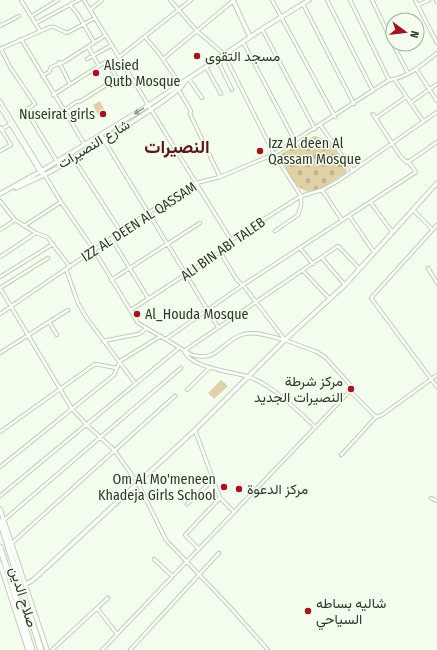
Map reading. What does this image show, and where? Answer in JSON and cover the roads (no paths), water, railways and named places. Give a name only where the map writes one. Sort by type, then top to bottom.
[{"type":"highway","name":"صلاح الدين","points":[[2,521],[41,650]]},
{"type":"highway","name":"صلاح الدين","points":[[0,547],[32,650]]},
{"type":"main road","points":[[233,0],[250,37]]},
{"type":"main road","name":"شارع النصيرات","points":[[0,196],[71,155],[103,139],[151,109],[206,66],[309,0]]},
{"type":"main road","name":"شارع النصيرات","points":[[71,155],[85,144],[179,86]]},
{"type":"main road","points":[[25,584],[32,581],[195,430],[250,377],[285,340],[345,285],[437,183]]},
{"type":"main road","points":[[0,509],[2,521],[12,543],[47,650]]},
{"type":"main road","points":[[0,564],[28,650]]},
{"type":"street","points":[[21,0],[40,31]]},
{"type":"street","points":[[32,16],[58,0]]},
{"type":"street","points":[[36,23],[79,0]]},
{"type":"street","points":[[84,0],[231,240]]},
{"type":"street","points":[[90,10],[102,0]]},
{"type":"street","points":[[170,0],[197,31],[224,54],[274,154],[301,196],[301,206],[298,215],[275,231]]},
{"type":"street","points":[[119,57],[191,0]]},
{"type":"street","points":[[163,59],[233,0]]},
{"type":"street","points":[[272,0],[335,117]]},
{"type":"street","points":[[327,0],[373,91]]},
{"type":"street","points":[[350,0],[389,80],[395,80],[416,69],[437,53]]},
{"type":"street","points":[[372,0],[385,27]]},
{"type":"street","points":[[415,0],[437,43]]},
{"type":"street","points":[[418,5],[429,0]]},
{"type":"street","points":[[303,4],[354,104]]},
{"type":"street","points":[[70,5],[84,23],[94,42]]},
{"type":"street","points":[[0,26],[19,16]]},
{"type":"street","points":[[58,163],[26,110],[35,104],[10,67],[0,49],[40,31],[54,27],[67,33],[95,18]]},
{"type":"street","points":[[262,29],[315,129]]},
{"type":"street","points":[[42,76],[49,72],[51,67],[59,62],[64,62],[94,42],[106,36]]},
{"type":"street","points":[[145,37],[163,59],[179,86],[191,111],[190,114],[220,176]]},
{"type":"street","points":[[21,39],[53,95],[85,144]]},
{"type":"street","points":[[242,42],[295,141]]},
{"type":"street","points":[[87,59],[112,45]]},
{"type":"street","points":[[88,46],[99,66]]},
{"type":"street","points":[[397,52],[408,73]]},
{"type":"street","points":[[217,59],[232,90]]},
{"type":"street","points":[[53,95],[107,61],[117,78],[82,101],[76,102],[63,111]]},
{"type":"street","points":[[59,62],[70,84]]},
{"type":"street","points":[[206,66],[221,94]]},
{"type":"street","points":[[416,69],[437,101]]},
{"type":"street","points":[[189,78],[202,98]]},
{"type":"street","name":"IZZ AL DEEN AL QASSAM","points":[[0,314],[148,213],[196,183],[220,176],[274,154],[335,117],[389,80]]},
{"type":"street","points":[[395,80],[423,121]]},
{"type":"street","points":[[410,103],[437,84]]},
{"type":"street","points":[[376,118],[406,97]]},
{"type":"street","points":[[0,101],[12,124]]},
{"type":"street","points":[[0,107],[61,202],[94,250],[138,323],[184,351],[197,356],[209,357],[241,335],[251,334],[285,340],[317,352],[353,388],[198,548],[102,650]]},
{"type":"street","name":"ALI BIN ABI TALEB","points":[[131,310],[148,298],[186,276],[220,252],[231,240],[301,196],[322,190],[353,171],[392,142],[437,112]]},
{"type":"street","points":[[166,339],[208,312],[243,285],[342,220],[350,217],[372,203],[416,172],[408,161],[407,162],[401,157],[373,114]]},
{"type":"street","points":[[0,151],[11,145],[1,129],[12,124]]},
{"type":"street","points":[[321,126],[353,171]]},
{"type":"street","points":[[100,135],[218,327]]},
{"type":"street","points":[[408,161],[437,142]]},
{"type":"street","points":[[71,155],[121,232]]},
{"type":"street","points":[[322,190],[342,220]]},
{"type":"street","points":[[0,201],[15,220],[36,233],[47,237],[70,267]]},
{"type":"street","points":[[24,226],[61,202]]},
{"type":"street","points":[[372,203],[393,233]]},
{"type":"street","points":[[414,210],[433,230]]},
{"type":"street","points":[[350,217],[375,252]]},
{"type":"street","points":[[0,230],[15,220]]},
{"type":"street","points":[[111,280],[200,223]]},
{"type":"street","points":[[437,225],[371,298],[437,387]]},
{"type":"street","points":[[0,257],[36,233]]},
{"type":"street","points":[[111,238],[148,298]]},
{"type":"street","points":[[0,277],[53,244]]},
{"type":"street","points":[[184,351],[338,246],[359,268]]},
{"type":"street","points":[[300,248],[312,264]]},
{"type":"street","points":[[220,252],[237,280],[243,285],[285,340]]},
{"type":"street","points":[[48,258],[0,288],[72,409],[99,438],[114,450],[138,483],[166,540],[200,574],[268,650]]},
{"type":"street","points":[[322,258],[345,285]]},
{"type":"street","points":[[428,268],[437,283]]},
{"type":"street","points":[[66,269],[78,302],[91,325],[135,384]]},
{"type":"street","points":[[303,271],[330,299]]},
{"type":"street","points":[[0,353],[68,310]]},
{"type":"street","points":[[49,322],[57,335]]},
{"type":"street","points":[[103,341],[139,334],[147,328]]},
{"type":"street","points":[[0,467],[114,375],[120,362],[161,336]]},
{"type":"street","points":[[0,496],[179,348]]},
{"type":"street","points":[[184,351],[186,356],[192,361],[250,377],[267,386],[293,406],[315,427]]},
{"type":"street","points":[[0,432],[95,364],[117,368]]},
{"type":"street","points":[[187,390],[210,367]]},
{"type":"street","points":[[2,521],[181,368]]},
{"type":"street","points":[[341,455],[376,417],[397,404],[437,375]]},
{"type":"street","points":[[350,391],[376,417]]},
{"type":"street","points":[[12,543],[176,396]]},
{"type":"street","points":[[195,430],[220,498],[234,512]]},
{"type":"street","points":[[187,504],[213,480]]},
{"type":"street","points":[[198,548],[185,535],[220,498]]},
{"type":"street","points":[[431,498],[437,501]]},
{"type":"street","points":[[130,650],[219,553]]},
{"type":"street","points":[[154,559],[172,576]]},
{"type":"street","points":[[52,650],[108,598]]},
{"type":"street","points":[[97,608],[118,634]]},
{"type":"place","name":"مسجد التقوى","points":[[197,56]]},
{"type":"place","name":"Alsied Qutb Mosque","points":[[96,73]]},
{"type":"place","name":"Nuseirat girls","points":[[103,114]]},
{"type":"place","name":"Izz Al deen Al Qassam Mosque","points":[[260,151]]},
{"type":"place","name":"Al_Houda Mosque","points":[[137,314]]},
{"type":"place","name":"مركز شرطة النصيرات الجديد","points":[[351,389]]},
{"type":"place","name":"Om Al Mo'meneen Khadeja Girls School","points":[[224,487]]},
{"type":"place","name":"مركز الدعوة","points":[[239,489]]},
{"type":"place","name":"شاليه بساطه السياحي","points":[[308,611]]},
{"type":"district","name":"النصيرات","points":[[177,147]]}]
